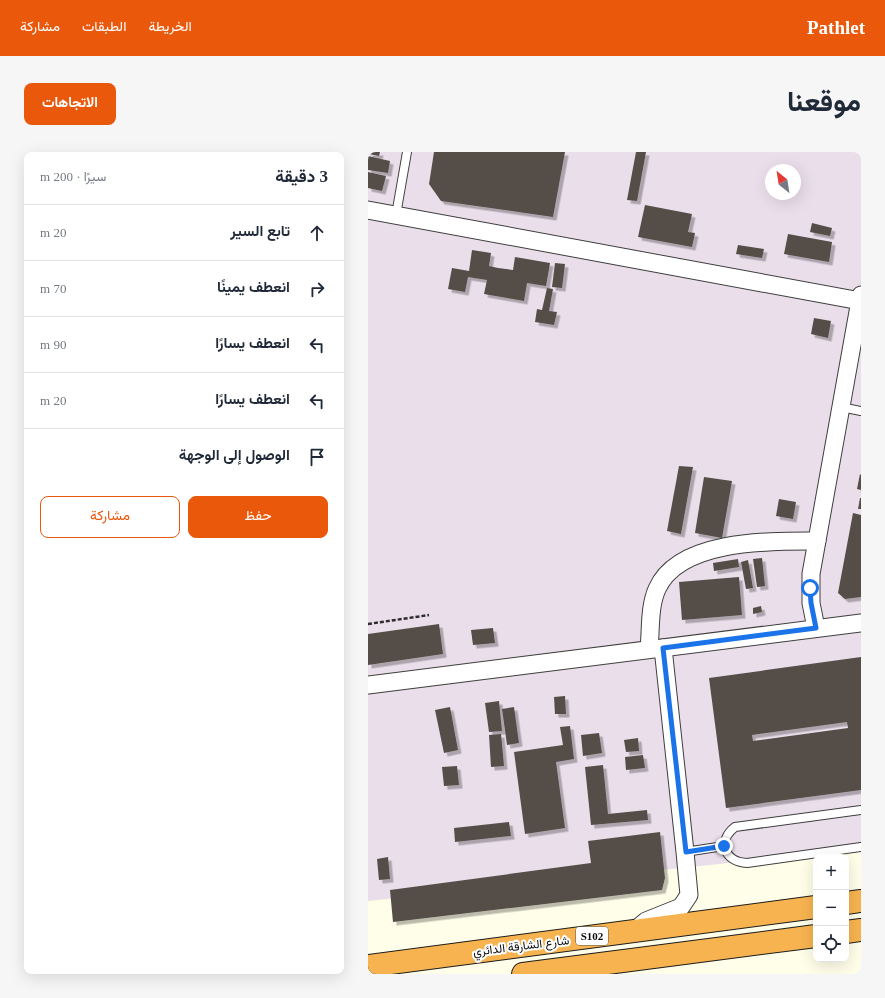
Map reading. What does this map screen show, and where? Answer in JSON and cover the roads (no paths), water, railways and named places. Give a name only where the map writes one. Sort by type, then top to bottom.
[{"type":"highway","points":[[849,903],[861,902]]},
{"type":"highway","name":"شارع الشارقة الدائري","points":[[368,966],[813,907]]},
{"type":"highway","points":[[849,932],[861,930]]},
{"type":"highway","name":"S102","points":[[523,974],[813,936]]},
{"type":"street","points":[[368,210],[860,298],[810,588],[811,603],[816,628]]},
{"type":"street","points":[[634,931],[646,921],[676,910],[685,903],[689,890],[686,852],[656,649],[653,600],[657,588],[672,568],[682,561],[715,550],[737,545],[777,541],[817,541]]},
{"type":"street","points":[[368,685],[861,622]]},
{"type":"lane","points":[[396,215],[407,152]]},
{"type":"lane","points":[[841,407],[861,411]]},
{"type":"lane","points":[[861,810],[735,827],[729,832],[725,839],[724,846],[727,854],[732,859],[747,863],[861,847]]},
{"type":"lane","points":[[686,852],[724,846]]}]
